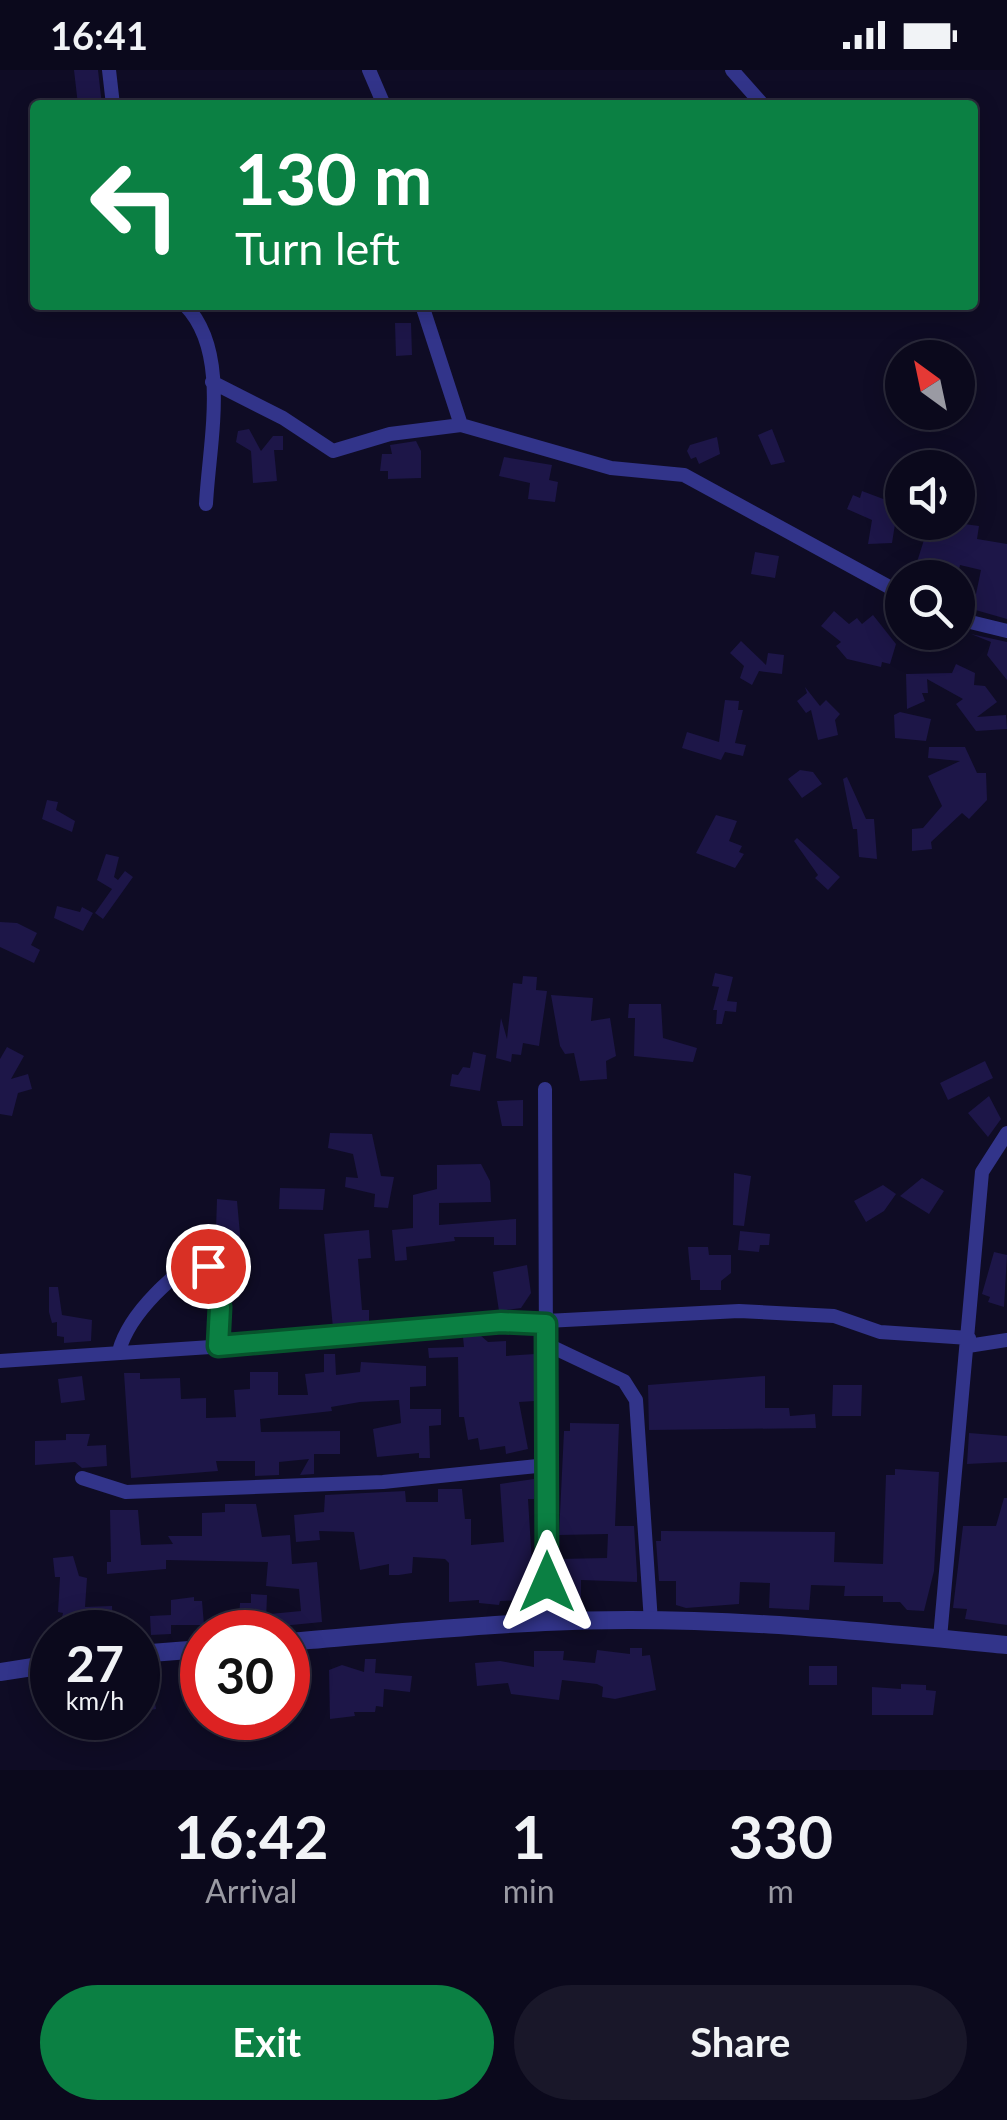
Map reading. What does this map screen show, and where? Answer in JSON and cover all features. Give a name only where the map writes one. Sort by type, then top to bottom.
[{"type":"street","points":[[109,70],[112,100]]},
{"type":"street","points":[[369,70],[382,100]]},
{"type":"street","points":[[732,70],[759,100]]},
{"type":"street","points":[[188,310],[208,339],[212,382],[206,504]]},
{"type":"street","points":[[424,310],[461,424]]},
{"type":"street","points":[[212,382],[283,418],[333,451],[390,434],[461,424],[611,468],[684,475],[885,585]]},
{"type":"street","points":[[975,623],[1007,631]]},
{"type":"street","points":[[545,1088],[547,1622]]},
{"type":"street","points":[[940,1638],[982,1172],[1007,1134]]},
{"type":"street","points":[[119,1352],[134,1320],[216,1242]]},
{"type":"street","points":[[202,1253],[220,1307],[218,1346]]},
{"type":"street","points":[[0,1361],[501,1322],[739,1311],[834,1316],[880,1332],[968,1342],[1007,1340]]},
{"type":"street","points":[[546,1344],[624,1382],[636,1400],[650,1622]]},
{"type":"street","points":[[82,1478],[126,1492],[383,1482],[547,1465]]},
{"type":"street","points":[[310,1640],[547,1622],[650,1622],[805,1627],[1007,1645]]},
{"type":"street","points":[[0,1672],[30,1667]]},
{"type":"building","points":[[74,70],[98,70],[101,100],[77,100]]},
{"type":"building","points":[[395,323],[411,323],[412,355],[396,356]]},
{"type":"building","points":[[249,429],[261,451],[273,436],[283,436],[283,450],[274,450],[277,481],[253,483],[251,451],[236,442],[238,431]]},
{"type":"building","points":[[772,429],[785,462],[771,465],[758,435]]},
{"type":"building","points":[[717,437],[720,454],[699,464],[696,457],[691,459],[687,451],[690,445]]},
{"type":"building","points":[[416,441],[421,451],[421,478],[388,479],[388,471],[380,471],[382,454],[392,454],[390,445]]},
{"type":"building","points":[[504,457],[552,465],[549,480],[558,482],[555,502],[528,499],[530,483],[499,476]]},
{"type":"building","points":[[862,491],[885,500],[885,540],[892,543],[868,544],[872,520],[847,509],[853,495],[860,498]]},
{"type":"building","points":[[975,525],[979,526],[977,539],[1007,544],[1007,619],[975,610],[981,570],[975,569],[975,560],[918,560],[924,540],[975,540]]},
{"type":"building","points":[[755,552],[779,556],[775,578],[751,574]]},
{"type":"building","points":[[834,611],[849,624],[857,618],[862,624],[873,615],[885,630],[885,650],[894,650],[890,664],[882,662],[881,667],[847,659],[836,646],[841,642],[821,626]]},
{"type":"building","points":[[975,635],[1007,642],[1007,680],[987,655],[991,642]]},
{"type":"building","points":[[741,641],[766,665],[768,653],[784,655],[782,674],[759,671],[752,685],[740,678],[744,666],[730,653]]},
{"type":"building","points":[[956,664],[975,673],[974,685],[985,686],[997,702],[977,717],[1006,715],[1007,729],[976,731],[956,704],[963,699],[927,679],[928,693],[922,693],[925,701],[907,709],[906,674],[952,673]]},
{"type":"building","points":[[805,687],[820,706],[826,700],[840,714],[835,720],[838,735],[818,740],[811,710],[806,713],[797,701],[807,693]]},
{"type":"building","points":[[725,700],[739,701],[738,710],[743,710],[735,743],[746,745],[743,756],[725,752],[721,760],[682,748],[687,732],[719,742]]},
{"type":"building","points":[[900,712],[931,719],[926,741],[895,738],[894,715]]},
{"type":"building","points":[[929,747],[965,747],[977,773],[986,773],[987,800],[969,819],[962,813],[931,842],[932,849],[912,851],[912,829],[923,828],[942,806],[928,776],[960,761],[928,758]]},
{"type":"building","points":[[800,770],[813,772],[822,784],[802,798],[788,779]]},
{"type":"building","points":[[847,777],[866,819],[874,819],[877,859],[859,857],[857,829],[853,829],[843,779]]},
{"type":"building","points":[[47,800],[58,802],[56,810],[75,821],[72,832],[42,819]]},
{"type":"building","points":[[716,815],[737,821],[729,841],[742,846],[739,852],[744,854],[735,868],[696,853]]},
{"type":"building","points":[[797,838],[840,877],[828,890],[815,878],[818,875],[794,841]]},
{"type":"building","points":[[106,854],[119,857],[114,877],[118,880],[125,871],[133,877],[103,919],[95,913],[112,889],[97,880]]},
{"type":"building","points":[[57,906],[80,912],[82,907],[93,913],[83,931],[54,918]]},
{"type":"building","points":[[0,922],[17,923],[37,933],[31,945],[40,950],[34,963],[0,947]]},
{"type":"building","points":[[715,973],[733,977],[727,1001],[737,1002],[736,1012],[725,1011],[722,1024],[716,1024],[717,1010],[713,1010],[719,987],[712,986]]},
{"type":"building","points":[[523,976],[537,977],[536,990],[547,991],[539,1046],[523,1043],[521,1055],[512,1054],[511,1062],[496,1058],[501,1018],[507,1039],[513,983],[522,984]]},
{"type":"building","points":[[551,995],[593,998],[591,1021],[610,1018],[616,1056],[606,1061],[607,1079],[580,1081],[574,1053],[565,1054],[560,1046]]},
{"type":"building","points":[[629,1004],[661,1004],[663,1038],[697,1048],[693,1062],[634,1056],[635,1018],[628,1018]]},
{"type":"building","points":[[7,1047],[24,1056],[11,1079],[28,1074],[32,1089],[18,1093],[12,1116],[0,1114],[0,1059]]},
{"type":"building","points":[[473,1052],[486,1055],[480,1091],[450,1086],[452,1074],[458,1075],[463,1067],[470,1068]]},
{"type":"building","points":[[985,1061],[993,1078],[948,1100],[940,1083]]},
{"type":"building","points":[[989,1096],[1001,1119],[988,1137],[968,1113]]},
{"type":"building","points":[[523,1100],[523,1126],[502,1126],[497,1101]]},
{"type":"building","points":[[330,1133],[372,1134],[381,1176],[394,1177],[388,1208],[374,1207],[375,1194],[345,1187],[346,1177],[358,1178],[353,1154],[328,1148]]},
{"type":"building","points":[[481,1164],[490,1181],[491,1202],[439,1203],[439,1225],[516,1219],[516,1245],[494,1245],[494,1237],[454,1237],[455,1241],[406,1247],[407,1260],[395,1261],[392,1230],[413,1228],[413,1195],[437,1189],[437,1165]]},
{"type":"building","points":[[734,1173],[751,1176],[744,1226],[733,1225]]},
{"type":"building","points":[[922,1178],[944,1191],[929,1214],[900,1196]]},
{"type":"building","points":[[883,1185],[896,1194],[884,1211],[866,1222],[854,1201]]},
{"type":"building","points":[[280,1188],[325,1189],[323,1210],[279,1209]]},
{"type":"building","points":[[217,1199],[237,1201],[242,1256],[222,1258],[227,1241],[216,1230]]},
{"type":"building","points":[[369,1230],[371,1258],[358,1259],[362,1310],[369,1310],[369,1325],[333,1328],[324,1234]]},
{"type":"building","points":[[740,1231],[770,1234],[769,1245],[760,1245],[759,1252],[738,1250]]},
{"type":"building","points":[[688,1247],[708,1247],[709,1255],[731,1255],[731,1273],[721,1281],[721,1290],[700,1290],[700,1280],[691,1280]]},
{"type":"building","points":[[994,1252],[1007,1255],[1004,1307],[988,1302],[990,1297],[982,1294]]},
{"type":"building","points":[[527,1265],[531,1293],[521,1308],[499,1311],[493,1272]]},
{"type":"building","points":[[49,1287],[58,1287],[62,1315],[92,1320],[91,1341],[64,1343],[64,1337],[57,1336],[57,1322],[52,1323],[49,1312]]},
{"type":"building","points":[[480,1335],[488,1342],[506,1341],[506,1356],[535,1354],[535,1401],[519,1402],[528,1449],[506,1454],[505,1446],[480,1450],[478,1438],[468,1440],[464,1417],[459,1417],[458,1357],[429,1358],[428,1348],[464,1347],[463,1337]]},
{"type":"building","points":[[324,1354],[335,1354],[336,1375],[360,1372],[361,1362],[426,1366],[426,1386],[410,1387],[410,1409],[441,1409],[441,1425],[429,1426],[430,1458],[419,1458],[419,1453],[377,1457],[373,1429],[401,1423],[399,1400],[360,1402],[331,1407],[332,1411],[260,1419],[261,1432],[340,1431],[340,1454],[314,1454],[314,1474],[300,1475],[309,1459],[279,1462],[279,1475],[255,1476],[255,1461],[216,1461],[218,1471],[131,1478],[124,1373],[140,1373],[140,1379],[180,1378],[181,1399],[206,1398],[206,1418],[236,1417],[234,1390],[250,1389],[250,1372],[278,1372],[278,1395],[308,1395],[305,1374],[324,1372]]},
{"type":"building","points":[[82,1376],[85,1400],[61,1403],[58,1379]]},
{"type":"building","points":[[765,1376],[765,1408],[789,1408],[790,1416],[815,1414],[816,1428],[649,1430],[648,1385]]},
{"type":"building","points":[[833,1385],[862,1385],[861,1416],[832,1416]]},
{"type":"building","points":[[570,1423],[619,1424],[615,1526],[634,1526],[637,1582],[581,1580],[581,1598],[568,1598],[559,1559],[607,1558],[608,1534],[559,1535],[564,1431],[570,1431]]},
{"type":"building","points":[[969,1433],[1007,1436],[1007,1462],[967,1464]]},
{"type":"building","points":[[66,1434],[90,1434],[87,1446],[106,1445],[107,1466],[82,1468],[75,1462],[35,1465],[35,1441],[66,1440]]},
{"type":"building","points":[[895,1469],[939,1472],[934,1571],[924,1611],[907,1610],[900,1602],[883,1602],[883,1596],[844,1596],[845,1586],[811,1585],[809,1610],[769,1608],[770,1583],[740,1582],[739,1604],[686,1608],[676,1605],[676,1581],[659,1581],[656,1541],[661,1541],[661,1531],[835,1532],[834,1562],[883,1564],[886,1475],[895,1475]]},
{"type":"building","points":[[534,1479],[534,1499],[528,1499],[534,1596],[522,1600],[500,1601],[499,1605],[479,1600],[449,1602],[449,1563],[445,1559],[413,1557],[412,1573],[399,1575],[389,1575],[389,1564],[360,1570],[354,1532],[319,1531],[320,1540],[296,1542],[294,1515],[324,1512],[325,1495],[405,1491],[406,1502],[438,1502],[438,1489],[462,1489],[465,1519],[471,1519],[471,1545],[504,1542],[500,1484]]},
{"type":"building","points":[[1004,1498],[1007,1625],[965,1619],[967,1609],[953,1608],[963,1526],[996,1526]]},
{"type":"building","points":[[225,1504],[256,1504],[262,1537],[290,1535],[292,1564],[317,1562],[322,1622],[310,1623],[310,1610],[301,1610],[299,1589],[266,1586],[268,1562],[166,1560],[166,1569],[107,1574],[107,1562],[111,1562],[110,1510],[138,1510],[141,1545],[173,1544],[168,1536],[202,1536],[202,1513],[225,1512]]},
{"type":"building","points":[[73,1556],[79,1576],[87,1578],[85,1607],[112,1606],[112,1610],[58,1610],[60,1577],[55,1577],[53,1558]]},
{"type":"building","points":[[251,1594],[267,1595],[266,1610],[240,1610],[240,1603],[251,1603]]},
{"type":"building","points":[[194,1597],[194,1601],[202,1601],[203,1610],[180,1610],[180,1625],[171,1625],[171,1634],[160,1635],[160,1616],[171,1615],[171,1600]]},
{"type":"building","points":[[630,1648],[642,1648],[642,1656],[650,1655],[656,1690],[615,1699],[602,1697],[603,1687],[597,1684],[562,1680],[559,1700],[511,1694],[508,1683],[477,1686],[475,1663],[500,1661],[534,1667],[534,1651],[564,1651],[563,1660],[595,1663],[597,1650],[630,1654]]},
{"type":"building","points":[[365,1659],[376,1659],[375,1673],[412,1676],[410,1692],[384,1689],[383,1707],[376,1706],[375,1712],[354,1712],[355,1716],[330,1719],[329,1670],[342,1665],[364,1672]]},
{"type":"building","points":[[809,1666],[837,1666],[837,1685],[809,1685]]},
{"type":"building","points":[[901,1684],[926,1685],[926,1690],[936,1691],[933,1715],[872,1715],[872,1687],[901,1689]]},
{"type":"route","points":[[208,1266],[220,1307],[218,1346],[501,1322],[546,1324],[547,1582]]}]
